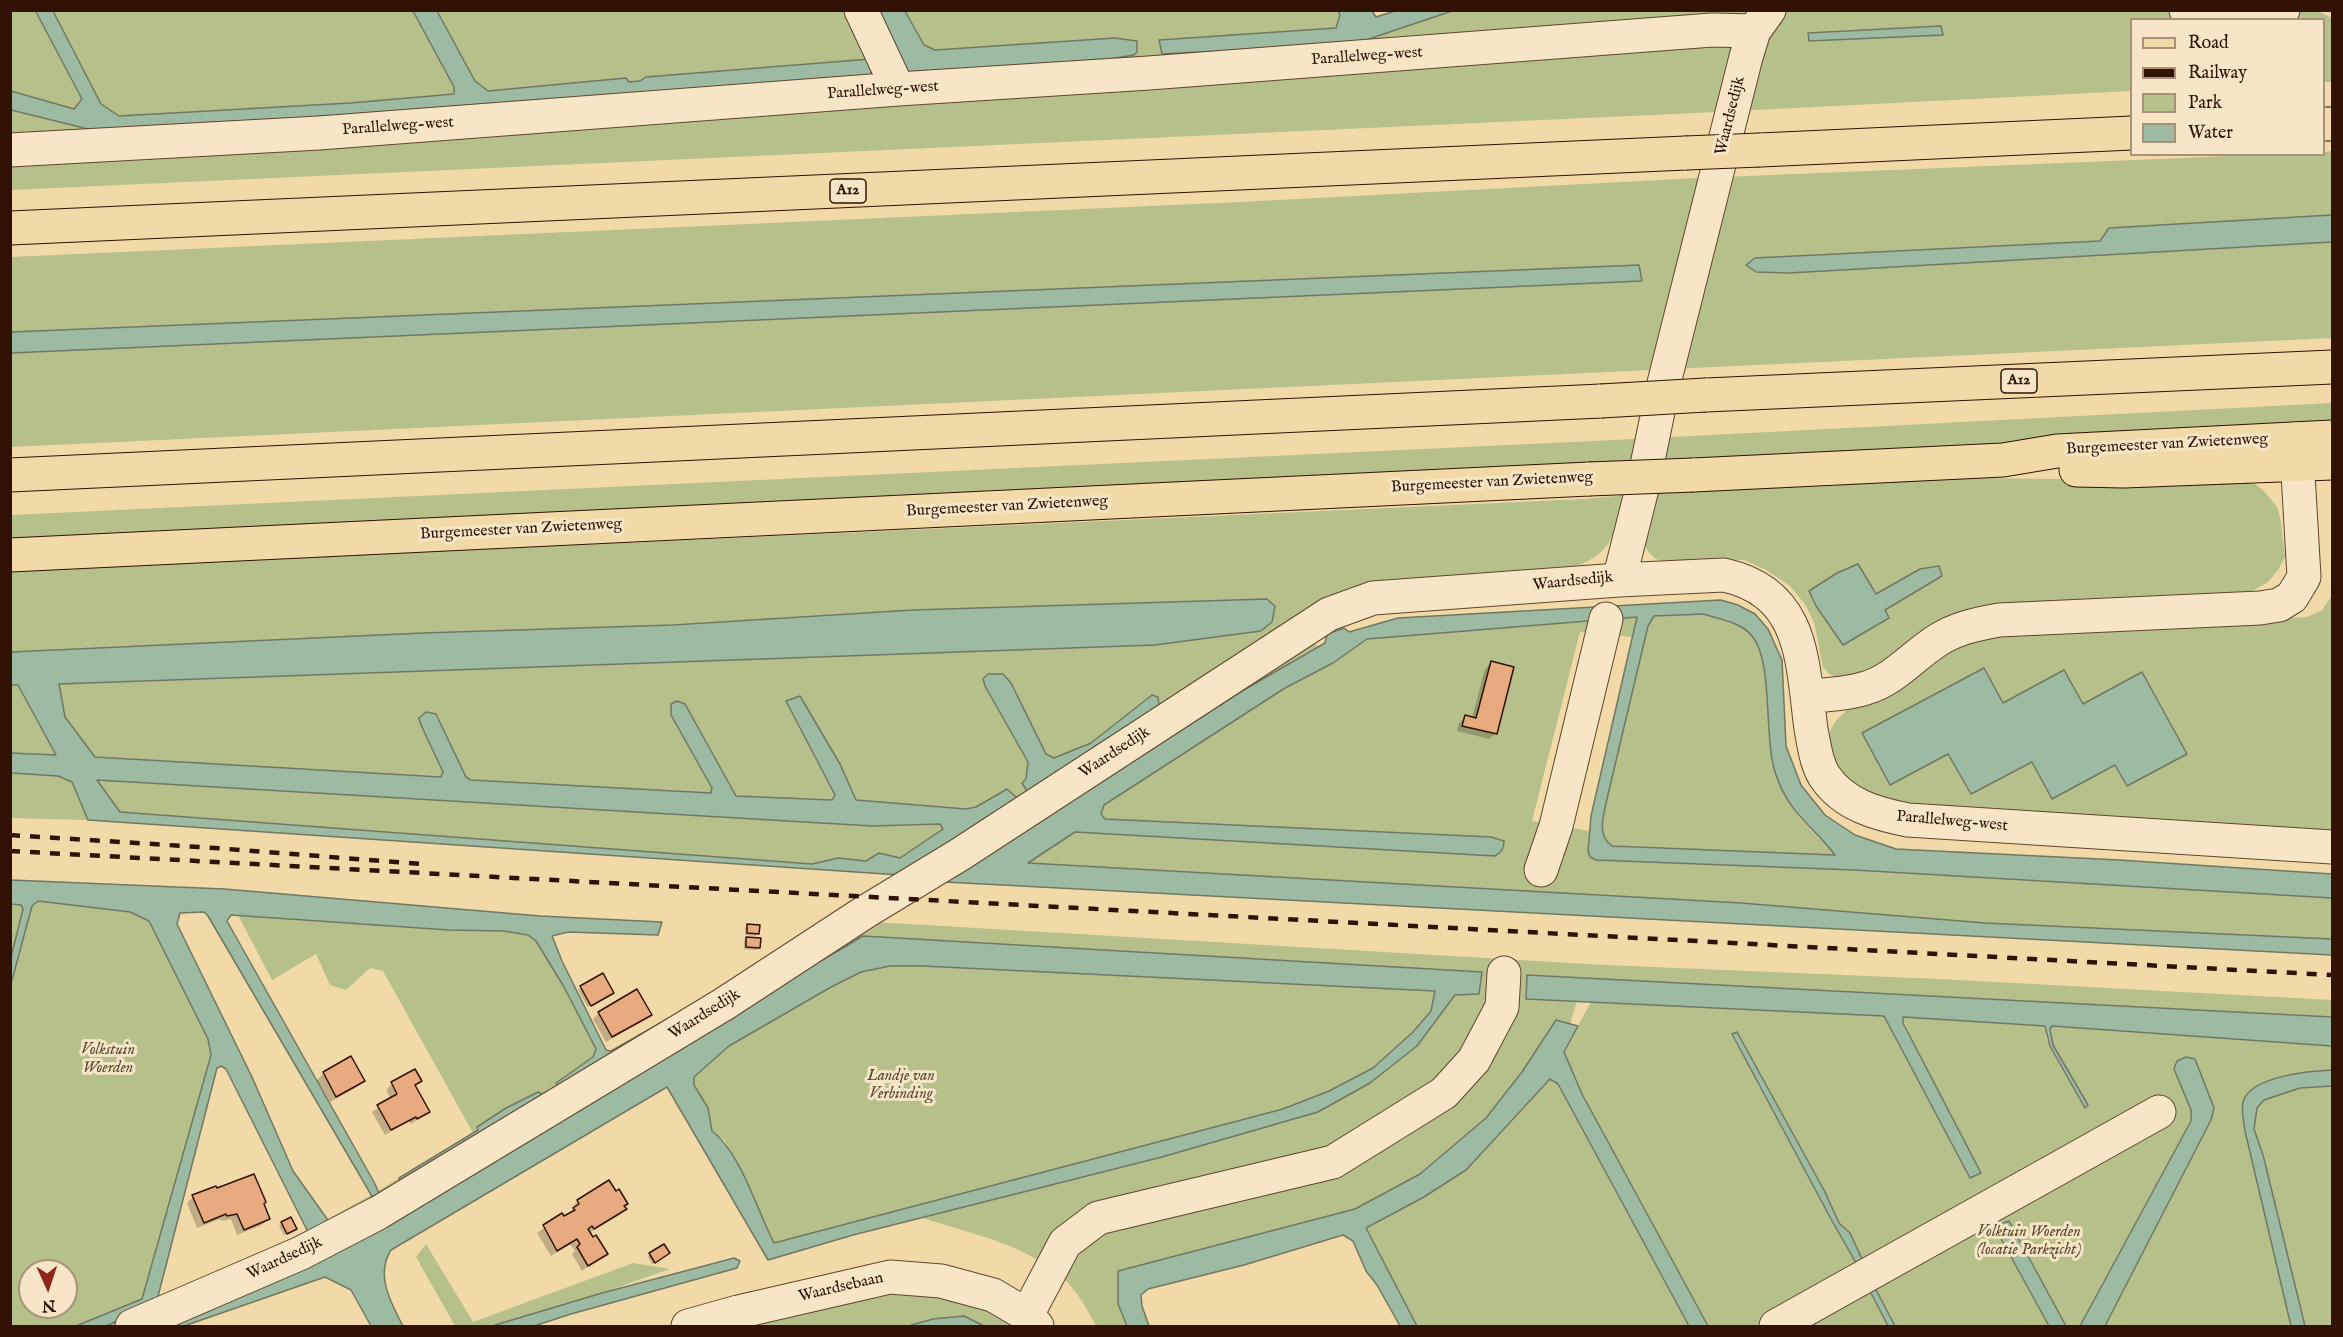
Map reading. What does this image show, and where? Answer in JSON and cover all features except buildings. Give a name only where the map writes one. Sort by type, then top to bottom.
[{"type":"main road","name":"A12","points":[[10,228],[2130,133]]},
{"type":"main road","name":"A12","points":[[10,475],[2332,367]]},
{"type":"main road","name":"Burgemeester van Zwietenweg","points":[[10,555],[2003,460],[2060,470],[2124,471],[2297,452],[2332,437]]},
{"type":"main road","name":"Burgemeester van Zwietenweg","points":[[2297,452],[2332,463]]},
{"type":"street","points":[[861,10],[898,89]]},
{"type":"street","points":[[2186,10],[2238,17],[2279,13]]},
{"type":"street","name":"Parallelweg-west","points":[[10,150],[318,133],[898,89],[1149,74],[1712,30],[1762,21]]},
{"type":"street","name":"Waardsedijk","points":[[132,1326],[301,1253],[378,1213],[724,1004],[1329,614],[1373,598],[1619,580],[1720,155],[1762,21]]},
{"type":"street","points":[[1807,696],[1867,688],[1902,668],[1938,640],[1964,627],[1999,620],[2279,606],[2292,597],[2304,577],[2297,452]]},
{"type":"street","name":"Parallelweg-west","points":[[1619,580],[1724,575],[1740,579],[1764,591],[1793,628],[1801,649],[1815,751],[1824,777],[1846,799],[1877,814],[1908,820],[2332,847]]},
{"type":"street","points":[[1541,870],[1556,826],[1606,620]]},
{"type":"street","points":[[1032,1321],[1065,1243],[1098,1218],[1333,1162],[1444,1093],[1474,1060],[1502,1007],[1504,974]]},
{"type":"street","points":[[1776,1326],[2159,1112]]},
{"type":"street","name":"Waardsebaan","points":[[688,1326],[738,1312],[890,1277],[941,1281],[993,1294],[1032,1321]]},
{"type":"green space","points":[[437,10],[874,11],[903,65],[1103,60],[1134,55],[1137,52],[1136,40],[1115,38],[935,50],[924,45],[905,11],[1338,10],[1340,15],[1336,28],[1160,40],[1162,53],[1354,44],[1452,10],[2316,10],[2332,18],[2332,82],[2325,82],[2325,18],[2130,18],[2130,91],[11,190],[10,110],[72,126],[830,81],[646,77],[641,81],[629,82],[625,78],[488,91],[475,81]]},
{"type":"green space","points":[[10,11],[35,11],[82,99],[75,109],[11,91]]},
{"type":"green space","points":[[53,11],[413,11],[454,87],[454,94],[350,103],[119,116],[101,104]]},
{"type":"green space","points":[[2332,151],[2332,215],[2109,228],[2101,241],[1755,258],[1746,265],[1756,272],[1789,273],[2332,242],[2332,338],[11,447],[11,353],[1642,280],[1639,266],[11,332],[10,257],[1240,202],[1699,178],[2231,156],[2325,156],[2325,152]]},
{"type":"green space","points":[[2332,403],[2332,431],[1593,462],[11,541],[11,515],[1594,441]]},
{"type":"green space","points":[[1965,478],[2251,481],[2264,491],[2277,507],[2285,557],[2268,582],[2249,593],[1955,614],[1937,620],[1877,670],[1839,678],[1829,674],[1823,667],[1814,622],[1804,603],[1790,586],[1766,570],[1744,560],[1665,562],[1648,552],[1644,523],[1649,493]],"holes":[[[1858,565],[1876,595],[1941,576],[1884,610],[1889,619],[1843,645],[1816,606],[1809,591]]]},
{"type":"green space","points":[[1626,495],[1613,535],[1600,553],[1589,560],[1560,571],[1373,583],[1309,641],[1318,646],[1242,691],[945,882],[1007,789],[976,807],[966,809],[856,800],[840,764],[823,737],[786,701],[835,796],[832,800],[736,796],[685,704],[678,701],[712,789],[711,793],[471,780],[466,777],[436,714],[419,718],[443,772],[442,778],[95,757],[65,717],[59,684],[1155,645],[1261,631],[1267,599],[913,610],[673,625],[423,633],[11,652],[10,571],[1584,499]],"holes":[[[985,686],[1030,723],[1046,754],[1054,758],[1091,743],[1151,695],[1055,782],[1026,779],[1028,762]]]},
{"type":"green space","points":[[2332,596],[2332,836],[1879,804],[1849,781],[1837,767],[1833,758],[1830,742],[1832,726],[1848,709],[1978,635],[2307,617],[2322,610]],"holes":[[[1984,668],[2003,704],[2064,671],[2083,705],[2142,672],[2126,785],[2115,765],[2052,799],[2032,762],[1971,794],[1949,753]]]},
{"type":"green space","points":[[1703,614],[1742,627],[1752,636],[1759,648],[1766,682],[1770,741],[1776,775],[1793,808],[1836,855],[1612,846],[1604,837],[1602,826],[1606,803],[1648,626],[1654,616]]},
{"type":"green space","points":[[1638,617],[1633,637],[1580,632],[1532,821],[1589,831],[1588,851],[1596,860],[1854,870],[2332,898],[2332,939],[1985,923],[1741,903],[1027,863],[1075,832],[1496,856],[1502,850],[1504,841],[1491,837],[1105,819],[1101,814],[1104,805],[1285,688],[1333,663],[1367,639]]},
{"type":"green space","points":[[11,685],[18,685],[57,755],[11,753]]},
{"type":"green space","points":[[10,773],[58,776],[72,782],[88,820],[11,818]]},
{"type":"green space","points":[[97,779],[872,826],[940,824],[944,829],[900,858],[879,853],[866,861],[838,858],[812,864],[120,812]]},
{"type":"green space","name":"Volkstuin Woerden","points":[[38,901],[130,912],[149,921],[208,1039],[211,1055],[142,1299],[76,1326],[11,1326],[11,984],[32,906]]},
{"type":"green space","points":[[11,904],[21,905],[23,909],[11,957]]},
{"type":"green space","points":[[238,915],[449,930],[504,931],[528,935],[536,941],[564,987],[596,1049],[593,1057],[557,1083],[669,1018],[823,923],[874,922],[1605,965],[1939,979],[2332,1000],[2332,1017],[1527,975],[1526,999],[1577,1001],[1570,1024],[1556,1020],[1522,1072],[1486,1118],[1420,1174],[1355,1209],[1119,1271],[1118,1304],[1127,1326],[1096,1326],[1070,1285],[1034,1257],[998,1242],[923,1218],[1094,1174],[1370,1083],[1417,1046],[1455,995],[1479,994],[1482,973],[863,936],[824,959],[795,971],[163,1326],[106,1326],[146,1310],[307,1230],[308,1232],[330,1223],[328,1219],[371,1195],[373,1198],[379,1194],[378,1191],[399,1178],[402,1185],[495,1136],[477,1127],[478,1129],[473,1133],[383,971],[370,968],[346,990],[330,985],[316,954],[272,980]]},
{"type":"green space","name":"Landje van Verbinding","points":[[890,966],[1435,991],[1431,1011],[1413,1032],[1373,1068],[1329,1091],[1283,1109],[774,1243],[725,1141],[712,1131],[708,1108],[694,1085],[694,1077],[729,1046],[831,987],[861,972]]},
{"type":"green space","name":"Volktuin Woerden (locatie Parkzicht)","points":[[1591,1002],[1884,1016],[1971,1178],[1902,1017],[2045,1026],[2047,1040],[2088,1105],[2053,1045],[2050,1029],[2052,1026],[2332,1046],[2332,1070],[2296,1074],[2268,1081],[2248,1093],[2242,1105],[2245,1131],[2291,1326],[2105,1326],[2211,1120],[2174,1069],[2191,1110],[2191,1121],[2080,1326],[1895,1326],[1874,1286],[1869,1290],[1888,1326],[1708,1326],[1582,1094],[1564,1052]],"holes":[[[1737,1033],[1825,1192],[1839,1223],[1850,1233],[1856,1262],[1732,1035]]]},
{"type":"green space","points":[[1548,1079],[1553,1079],[1558,1084],[1689,1326],[1417,1326],[1366,1228],[1466,1170]]},
{"type":"green space","points":[[2332,1086],[2332,1326],[2305,1326],[2263,1155],[2254,1129],[2257,1108],[2264,1100],[2300,1088]]},
{"type":"green space","points":[[426,1244],[473,1322],[633,1263],[670,1269],[602,1293],[492,1326],[455,1326],[416,1257]]},
{"type":"green space","points":[[920,1290],[995,1313],[1012,1326],[984,1326],[964,1316],[933,1319],[908,1326],[745,1326],[855,1297]]},
{"type":"water","points":[[35,10],[53,11],[101,104],[119,116],[350,103],[454,94],[454,87],[413,11],[437,11],[475,81],[488,91],[626,78],[629,82],[640,81],[646,77],[870,59],[873,68],[870,75],[108,134],[11,110],[11,91],[74,109],[82,99]]},
{"type":"water","points":[[874,11],[905,11],[924,45],[935,50],[1115,38],[1137,41],[1137,52],[1134,55],[1103,60],[911,74],[903,65]]},
{"type":"water","points":[[1338,11],[1372,11],[1376,17],[1395,11],[1452,11],[1354,44],[1162,54],[1159,40],[1336,28],[1340,15]]},
{"type":"water","points":[[1941,26],[1943,35],[1809,41],[1808,33]]},
{"type":"water","points":[[2332,215],[2332,242],[1789,273],[1756,272],[1746,265],[1755,258],[2100,241],[2109,228]]},
{"type":"water","points":[[1639,265],[1642,281],[11,353],[11,332]]},
{"type":"water","points":[[1858,564],[1876,594],[1920,569],[1939,566],[1942,576],[1885,610],[1889,618],[1843,645],[1816,606],[1809,591],[1837,573]]},
{"type":"water","points":[[1267,599],[1275,606],[1272,622],[1261,631],[1155,645],[59,684],[65,717],[95,757],[441,777],[443,772],[419,718],[426,712],[436,714],[466,777],[471,780],[711,793],[712,788],[671,715],[671,704],[677,701],[685,704],[736,796],[832,800],[835,795],[786,701],[800,696],[840,764],[856,800],[966,809],[976,807],[1007,789],[1017,798],[900,875],[88,820],[72,782],[58,776],[11,773],[11,753],[56,755],[18,685],[11,685],[11,652],[423,633],[673,625],[913,610]],"holes":[[[97,780],[872,826],[940,824],[943,829],[900,858],[879,853],[866,861],[838,858],[812,864],[120,812]]]},
{"type":"water","points":[[1721,600],[1738,605],[1755,614],[1768,629],[1782,660],[1786,746],[1801,785],[1825,815],[1855,835],[1896,849],[2332,874],[2332,898],[1854,870],[1596,860],[1590,857],[1588,851],[1591,816],[1637,617],[1367,639],[1333,663],[1285,688],[1104,805],[1101,814],[1105,819],[1491,837],[1504,841],[1502,850],[1495,856],[1075,832],[1028,863],[1741,903],[1985,923],[2332,939],[2332,955],[945,882],[1242,691],[1325,643],[1327,634],[1344,628],[1349,632],[1398,618]],"holes":[[[1703,614],[1742,627],[1752,636],[1759,648],[1766,682],[1770,742],[1776,775],[1781,788],[1795,810],[1835,855],[1612,846],[1604,837],[1602,826],[1606,803],[1648,626],[1654,616]]]},
{"type":"water","points":[[1984,668],[2003,703],[2064,670],[2083,704],[2142,672],[2187,754],[2127,786],[2115,765],[2052,799],[2032,762],[1971,794],[1948,754],[1890,785],[1862,733]]},
{"type":"water","points":[[988,674],[1003,674],[1011,683],[1046,754],[1054,758],[1091,743],[1152,695],[1158,697],[1159,706],[1029,794],[1022,783],[1026,779],[1028,762],[985,686],[983,679]]},
{"type":"water","points":[[11,880],[224,889],[540,916],[662,922],[658,935],[568,932],[552,936],[606,1050],[611,1051],[669,1018],[559,1089],[556,1083],[593,1057],[596,1049],[564,987],[536,941],[528,935],[504,931],[449,930],[231,915],[227,921],[374,1182],[379,1193],[373,1198],[208,916],[204,912],[180,913],[177,924],[252,1077],[293,1171],[330,1223],[308,1232],[226,1069],[221,1066],[217,1068],[156,1304],[106,1326],[76,1326],[142,1299],[211,1055],[208,1039],[149,921],[130,912],[38,901],[32,906],[11,984],[11,957],[23,909],[21,905],[11,904]]},
{"type":"water","points":[[863,936],[1482,972],[1479,994],[1455,995],[1417,1046],[1370,1083],[1318,1112],[1162,1157],[853,1235],[768,1260],[667,1087],[391,1250],[384,1269],[386,1289],[403,1326],[371,1326],[351,1290],[325,1277],[184,1326],[163,1326],[795,971],[824,959]],"holes":[[[890,966],[1435,991],[1431,1011],[1413,1032],[1373,1068],[1329,1091],[1283,1109],[774,1243],[740,1167],[732,1153],[712,1131],[708,1108],[694,1085],[694,1077],[729,1046],[861,972]]]},
{"type":"water","points":[[1527,975],[2332,1017],[2332,1046],[2052,1026],[2050,1029],[2053,1045],[2088,1105],[2085,1108],[2050,1046],[2045,1026],[1903,1017],[1903,1023],[1981,1173],[1970,1178],[1884,1016],[1526,999]]},
{"type":"water","points":[[1556,1020],[1578,1026],[1564,1052],[1582,1094],[1708,1326],[1689,1326],[1558,1084],[1550,1079],[1466,1170],[1424,1197],[1366,1228],[1417,1326],[1400,1326],[1377,1285],[1366,1271],[1353,1241],[1343,1235],[1244,1265],[1148,1289],[1141,1295],[1149,1326],[1127,1326],[1118,1304],[1118,1271],[1355,1209],[1420,1174],[1486,1118],[1522,1072]]},
{"type":"water","points":[[1737,1032],[1825,1192],[1839,1223],[1850,1233],[1862,1259],[1856,1263],[1732,1034]]},
{"type":"water","points":[[2186,1057],[2195,1059],[2214,1108],[2211,1120],[2105,1326],[2080,1326],[2191,1121],[2191,1110],[2174,1069],[2177,1061]]},
{"type":"water","points":[[2332,1070],[2332,1086],[2300,1088],[2264,1100],[2257,1108],[2254,1129],[2263,1155],[2305,1326],[2291,1326],[2245,1131],[2243,1102],[2248,1093],[2268,1081],[2296,1074]]},
{"type":"water","points":[[538,1092],[545,1096],[402,1186],[399,1178],[478,1130],[477,1127],[506,1108]]},
{"type":"water","points":[[2009,1221],[2066,1326],[2049,1326],[1994,1226]]},
{"type":"water","points":[[734,1258],[740,1261],[737,1268],[534,1326],[492,1326],[602,1293]]},
{"type":"water","points":[[1874,1286],[1895,1326],[1888,1326],[1869,1289]]},
{"type":"water","points":[[964,1316],[984,1326],[908,1326],[933,1319]]},
{"type":"railway","points":[[10,835],[421,864]]},
{"type":"railway","points":[[10,851],[2332,975]]}]
